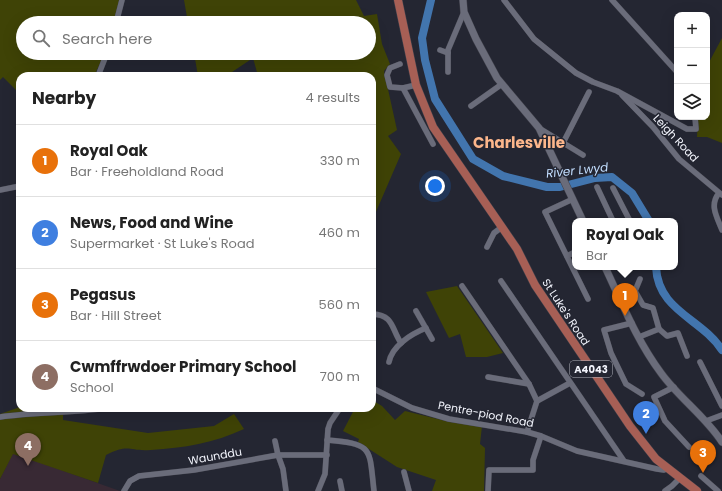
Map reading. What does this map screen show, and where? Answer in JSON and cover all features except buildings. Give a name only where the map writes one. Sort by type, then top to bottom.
[{"type":"main road","name":"A4043","points":[[398,0],[416,85],[433,127],[502,227]]},
{"type":"main road","points":[[463,0],[464,12],[476,39],[497,78],[538,128],[582,218]]},
{"type":"main road","name":"St Luke's Road","points":[[502,227],[517,249],[535,285],[593,374],[630,426],[656,459],[694,489]]},
{"type":"main road","points":[[606,270],[639,337],[661,374],[706,421],[722,442]]},
{"type":"street","points":[[118,16],[122,0]]},
{"type":"street","points":[[504,0],[534,39],[576,73],[593,82],[617,91],[687,129],[696,129],[695,120]]},
{"type":"street","points":[[612,0],[674,69]]},
{"type":"street","points":[[448,72],[448,53],[464,12]]},
{"type":"street","points":[[440,50],[448,53]]},
{"type":"street","points":[[100,72],[104,60]]},
{"type":"street","points":[[400,64],[390,68],[387,75],[390,87],[403,88],[416,85]]},
{"type":"street","points":[[471,106],[502,84]]},
{"type":"street","points":[[403,88],[433,144]]},
{"type":"street","name":"Leigh Road","points":[[617,91],[653,127],[679,159],[720,194]]},
{"type":"street","points":[[562,143],[589,92]]},
{"type":"street","points":[[538,128],[583,156]]},
{"type":"street","points":[[0,190],[16,187]]},
{"type":"street","points":[[596,187],[612,218]]},
{"type":"street","points":[[613,188],[628,218]]},
{"type":"street","points":[[720,194],[714,199],[714,209],[722,230]]},
{"type":"street","points":[[572,266],[544,212],[573,200]]},
{"type":"street","points":[[487,247],[494,233],[502,227]]},
{"type":"street","points":[[567,256],[572,254]]},
{"type":"street","points":[[574,270],[588,299]]},
{"type":"street","points":[[640,279],[635,291],[643,305],[653,308],[659,329],[667,336],[678,333],[687,356]]},
{"type":"street","points":[[501,281],[624,461]]},
{"type":"street","points":[[462,286],[529,384],[538,401]]},
{"type":"street","points":[[416,311],[432,339]]},
{"type":"street","points":[[376,315],[384,316],[390,320],[402,343]]},
{"type":"street","points":[[632,323],[604,330],[611,353],[626,384],[642,394]]},
{"type":"street","points":[[389,362],[391,354],[402,343],[426,328]]},
{"type":"street","points":[[639,337],[659,329]]},
{"type":"street","points":[[700,362],[722,406]]},
{"type":"street","points":[[488,378],[529,384]]},
{"type":"street","points":[[526,432],[538,401],[570,383]]},
{"type":"street","points":[[674,387],[654,397],[665,421],[689,447]]},
{"type":"street","name":"Pentre-piod Road","points":[[376,390],[412,408],[449,419],[526,432],[541,436],[577,451],[657,470],[664,470],[667,468]]},
{"type":"street","points":[[0,417],[24,414],[52,414],[70,412]]},
{"type":"street","points":[[319,491],[325,474],[327,440],[330,422],[337,412]]},
{"type":"street","points":[[706,421],[722,415]]},
{"type":"street","points":[[488,491],[488,470],[533,470],[533,460],[541,436]]},
{"type":"street","points":[[327,440],[345,442],[365,449],[370,455],[374,491]]},
{"type":"street","points":[[275,441],[283,469],[286,491]]},
{"type":"street","name":"Waunddu","points":[[124,491],[130,481],[139,476],[194,470],[278,454],[327,455]]},
{"type":"street","points":[[404,472],[409,491]]},
{"type":"street","points":[[701,476],[718,491]]},
{"type":"street","points":[[665,491],[680,478]]},
{"type":"street","points":[[340,481],[343,491]]},
{"type":"shaded area","points":[[0,0],[120,0],[117,16],[16,16],[16,60],[102,60],[96,72],[16,72],[16,90],[3,77],[0,80]]},
{"type":"shaded area","points":[[184,0],[356,0],[364,16],[187,16]]},
{"type":"shaded area","points":[[377,14],[382,44],[390,64],[384,71],[397,130],[388,136],[401,154],[376,212],[376,72],[257,72],[254,60],[376,60],[376,16],[364,16]]},
{"type":"shaded area","points":[[722,38],[722,143],[707,137],[697,137],[698,120],[710,120],[710,60]]},
{"type":"shaded area","points":[[195,60],[250,60],[232,72],[197,72]]},
{"type":"shaded area","points":[[457,286],[503,353],[487,357],[466,357],[460,334],[449,338],[426,292]]},
{"type":"shaded area","points":[[376,402],[382,406],[395,420],[405,411],[450,422],[482,426],[480,444],[485,448],[484,491],[432,491],[436,480],[397,467],[358,442],[359,439],[343,431],[353,412],[376,412]]},
{"type":"shaded area","points":[[16,408],[16,412],[71,412],[63,413],[63,420],[148,433],[214,426],[234,414],[244,429],[221,438],[187,446],[144,450],[120,449],[114,451],[106,455],[98,483],[13,454],[0,479],[0,414]]},
{"type":"shaded area","points":[[13,453],[120,491],[0,491],[0,479]]},
{"type":"waterway","name":"River Lwyd","points":[[431,0],[422,38],[425,60],[435,99],[473,159],[503,176],[547,187],[560,187],[595,178],[612,177],[632,193],[647,218]]},
{"type":"waterway","name":"River Lwyd","points":[[657,270],[659,282],[664,294],[672,304],[713,339],[722,350]]},
{"type":"place","name":"Royal Oak","points":[[625,316]]},
{"type":"place","name":"News, Food and Wine","points":[[646,434]]},
{"type":"place","name":"Cwmffrwdoer Primary School","points":[[28,466]]},
{"type":"place","name":"Pegasus","points":[[703,473]]},
{"type":"district","name":"Charlesville","points":[[519,142]]}]
